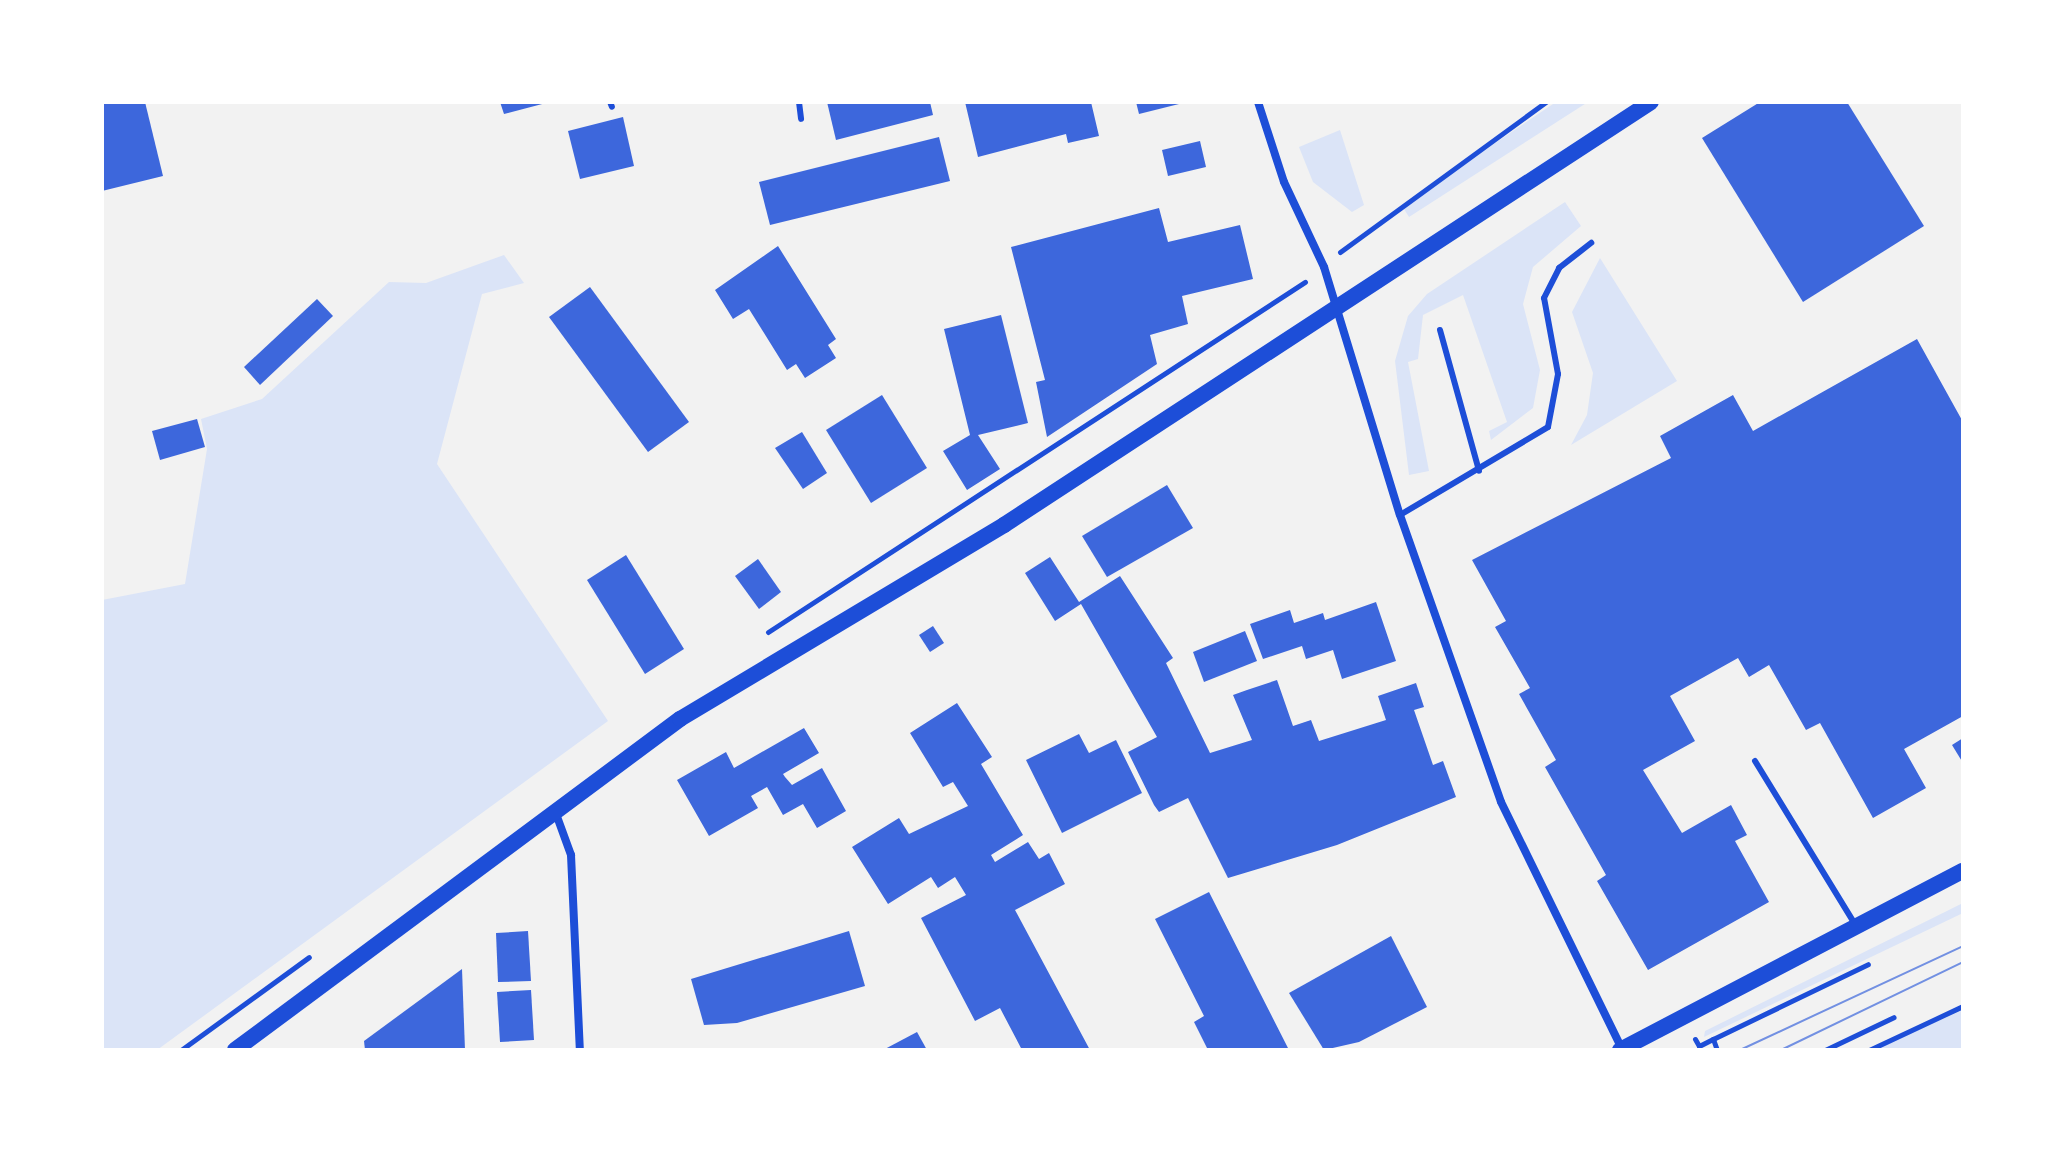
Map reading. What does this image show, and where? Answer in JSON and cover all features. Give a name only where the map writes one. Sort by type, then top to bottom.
[{"type":"main road","points":[[235,1050],[680,719],[1004,525],[1651,102]]},
{"type":"main road","points":[[1621,1049],[1963,871]]},
{"type":"street","points":[[1258,102],[1324,267],[1400,515],[1501,802],[1621,1049]]},
{"type":"street","points":[[555,810],[571,855],[580,1050]]},
{"type":"lane","points":[[799,102],[801,119]]},
{"type":"lane","points":[[1400,515],[1479,471],[1548,427],[1558,374],[1544,298],[1559,268],[1591,243]]},
{"type":"lane","points":[[1440,330],[1479,471]]},
{"type":"lane","points":[[1755,761],[1856,926]]},
{"type":"path","points":[[753,641],[1324,267],[1428,181],[1546,102]]},
{"type":"path","points":[[181,1050],[317,952]]},
{"type":"path","points":[[1713,1039],[1868,964]]},
{"type":"path","points":[[1869,1050],[1963,1006]]},
{"type":"path","points":[[1825,1050],[1894,1017]]},
{"type":"shaded area","points":[[1556,102],[1588,102],[1409,217],[1402,206]]},
{"type":"shaded area","points":[[1340,130],[1364,205],[1352,212],[1313,182],[1299,147]]},
{"type":"shaded area","points":[[1565,202],[1581,226],[1533,267],[1523,304],[1540,370],[1533,408],[1491,440],[1489,431],[1507,422],[1463,295],[1423,315],[1418,359],[1408,362],[1429,471],[1409,475],[1395,361],[1408,316],[1427,294]]},
{"type":"shaded area","points":[[504,255],[524,283],[482,294],[437,464],[608,721],[157,1050],[102,1050],[102,600],[185,584],[207,449],[201,419],[262,399],[389,282],[426,283]]},
{"type":"shaded area","points":[[1600,258],[1677,381],[1571,445],[1587,415],[1593,373],[1572,312]]},
{"type":"shaded area","points":[[1963,903],[1963,913],[1704,1037],[1705,1031]]},
{"type":"shaded area","points":[[1963,1010],[1963,1050],[1873,1050]]},
{"type":"building","points":[[102,102],[145,102],[163,176],[102,191]]},
{"type":"building","points":[[500,102],[546,102],[546,103],[504,114]]},
{"type":"building","points":[[827,102],[930,102],[933,115],[836,140]]},
{"type":"building","points":[[965,102],[1091,102],[1099,136],[1068,143],[1066,134],[978,157]]},
{"type":"building","points":[[1136,102],[1183,102],[1183,103],[1139,114]]},
{"type":"building","points":[[1760,102],[1847,102],[1924,226],[1803,302],[1702,138]]},
{"type":"building","points":[[623,117],[634,166],[580,179],[568,131]]},
{"type":"building","points":[[939,137],[950,181],[770,225],[759,182]]},
{"type":"building","points":[[1200,141],[1206,167],[1168,176],[1162,150]]},
{"type":"building","points":[[1159,208],[1168,242],[1240,225],[1253,279],[1182,296],[1188,324],[1150,335],[1157,364],[1047,437],[1036,382],[1045,380],[1011,247]]},
{"type":"building","points":[[778,246],[836,339],[828,345],[836,358],[805,378],[796,364],[787,370],[749,309],[733,319],[715,290]]},
{"type":"building","points":[[590,287],[689,422],[648,452],[549,317]]},
{"type":"building","points":[[317,299],[333,316],[260,385],[244,367]]},
{"type":"building","points":[[1001,315],[1028,423],[978,435],[1000,469],[967,490],[943,451],[970,435],[944,329]]},
{"type":"building","points":[[1917,339],[1963,422],[1963,716],[1904,749],[1926,788],[1873,818],[1820,723],[1806,730],[1769,665],[1749,677],[1738,658],[1670,696],[1695,741],[1643,770],[1682,833],[1731,805],[1747,835],[1735,841],[1769,902],[1648,970],[1597,881],[1606,875],[1545,767],[1556,760],[1519,694],[1530,688],[1495,627],[1506,621],[1472,560],[1671,458],[1660,436],[1733,395],[1753,431]]},
{"type":"building","points":[[882,395],[927,468],[871,503],[826,430]]},
{"type":"building","points":[[197,419],[205,447],[160,460],[152,431]]},
{"type":"building","points":[[802,432],[827,473],[803,489],[775,448]]},
{"type":"building","points":[[1167,485],[1193,528],[1107,577],[1082,536]]},
{"type":"building","points":[[626,555],[684,649],[645,674],[587,580]]},
{"type":"building","points":[[1050,557],[1079,602],[1120,576],[1173,658],[1166,663],[1210,753],[1252,740],[1233,695],[1247,690],[1277,680],[1293,726],[1311,720],[1319,741],[1386,720],[1378,696],[1416,683],[1424,707],[1414,710],[1433,765],[1443,761],[1456,797],[1337,845],[1228,878],[1188,798],[1159,812],[1154,805],[1128,752],[1157,737],[1081,604],[1055,621],[1025,573]]},
{"type":"building","points":[[758,559],[781,592],[759,609],[735,576]]},
{"type":"building","points":[[1376,602],[1396,661],[1342,679],[1333,650],[1306,659],[1302,646],[1263,659],[1250,624],[1290,610],[1294,623],[1323,613],[1325,620]]},
{"type":"building","points":[[933,626],[944,643],[930,652],[919,635]]},
{"type":"building","points":[[1245,631],[1257,661],[1204,682],[1193,652]]},
{"type":"building","points":[[957,703],[992,757],[981,764],[1023,835],[991,855],[995,862],[1028,842],[1039,859],[1049,853],[1065,884],[1015,910],[1090,1050],[1022,1050],[1000,1008],[975,1021],[921,918],[966,895],[955,877],[938,888],[931,877],[888,904],[852,847],[899,818],[909,834],[968,806],[953,782],[943,787],[910,733]]},
{"type":"building","points":[[804,728],[819,753],[783,774],[792,785],[822,768],[846,811],[817,828],[803,804],[783,815],[767,787],[751,796],[758,808],[709,836],[677,780],[726,752],[734,768]]},
{"type":"building","points":[[1079,734],[1089,753],[1116,740],[1142,793],[1062,833],[1026,760]]},
{"type":"building","points":[[1963,738],[1963,763],[1952,745]]},
{"type":"building","points":[[1209,892],[1289,1050],[1208,1050],[1194,1022],[1204,1016],[1155,919]]},
{"type":"building","points":[[528,931],[531,981],[498,982],[496,933]]},
{"type":"building","points":[[849,931],[865,986],[737,1023],[704,1025],[691,979]]},
{"type":"building","points":[[1391,936],[1427,1007],[1359,1042],[1324,1050],[1289,993]]},
{"type":"building","points":[[462,969],[465,1050],[365,1050],[364,1041]]},
{"type":"building","points":[[531,990],[534,1040],[500,1042],[497,992]]},
{"type":"building","points":[[917,1032],[927,1050],[883,1050]]},
{"type":"tram line","points":[[1740,1050],[1963,946]]},
{"type":"tram line","points":[[1781,1050],[1963,962]]}]
